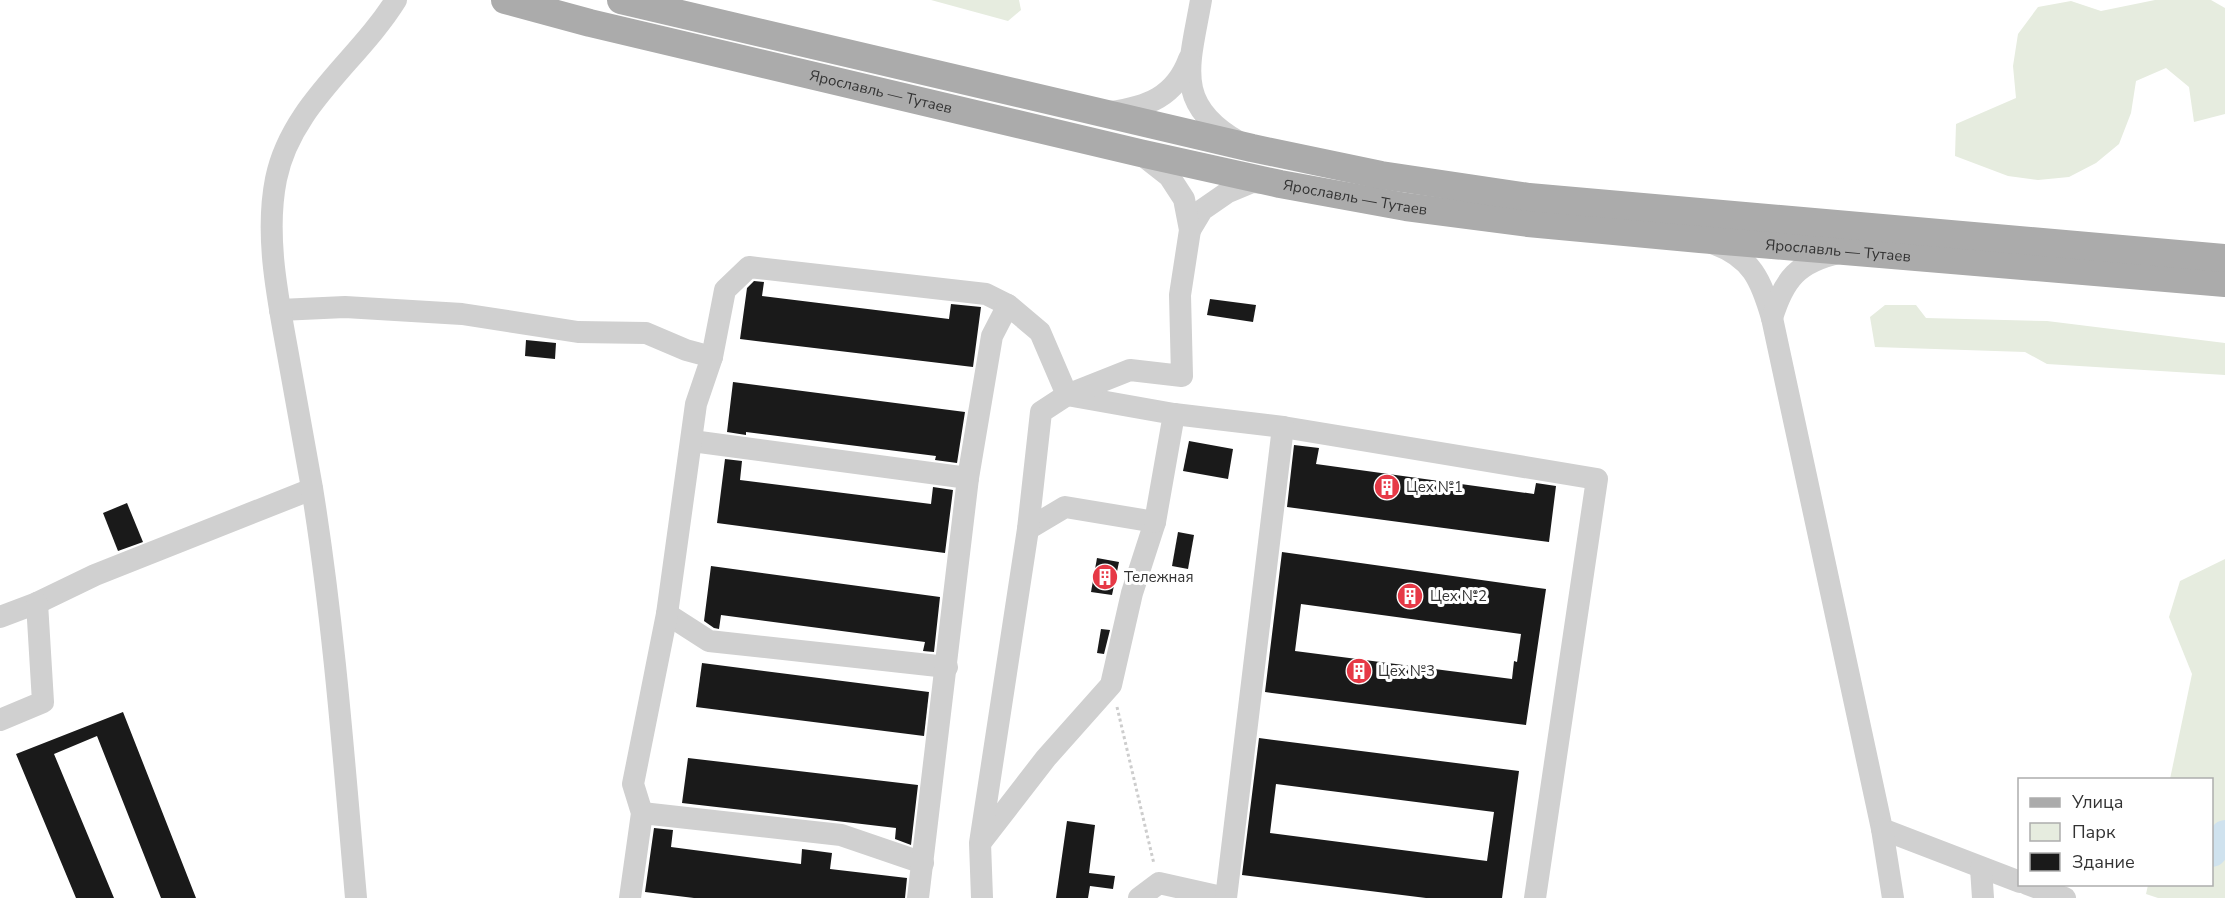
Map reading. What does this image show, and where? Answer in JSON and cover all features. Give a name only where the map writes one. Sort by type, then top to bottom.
[{"type":"main road","name":"Ярославль — Тутаев","points":[[504,0],[1140,153],[1280,184],[1407,207],[1528,223],[1700,239],[2225,283]]},
{"type":"main road","name":"Ярославль — Тутаев","points":[[621,0],[1252,148],[1381,175],[1529,197],[2225,258]]},
{"type":"street","points":[[356,898],[333,637],[312,489],[280,310],[273,257],[273,217],[276,179],[287,145],[307,110],[385,18],[396,0]]},
{"type":"street","points":[[1201,0],[1190,79],[1193,97],[1203,115],[1218,128],[1252,148]]},
{"type":"street","points":[[1104,113],[1137,108],[1156,100],[1174,86],[1186,69],[1193,49]]},
{"type":"street","points":[[982,898],[981,843],[1028,529],[1041,412],[1067,395],[1130,370],[1182,376],[1180,295],[1190,230],[1184,199],[1169,176],[1140,153]]},
{"type":"street","points":[[1190,230],[1202,210],[1228,192],[1252,182],[1280,184]]},
{"type":"street","points":[[1700,239],[1722,246],[1739,256],[1753,269],[1763,287],[1772,318],[1882,829],[1893,898]]},
{"type":"street","points":[[1772,318],[1780,293],[1792,275],[1824,256],[1847,251]]},
{"type":"street","points":[[630,898],[642,813],[633,784],[667,614],[696,404],[712,357],[725,290],[749,267],[986,294],[1008,305],[1040,332],[1067,395]]},
{"type":"street","points":[[918,898],[968,477],[992,336],[1008,305]]},
{"type":"street","points":[[280,310],[345,307],[450,313],[578,332],[646,333],[686,350],[712,357]]},
{"type":"street","points":[[1067,395],[1174,414],[1283,428],[1598,479],[1535,898]]},
{"type":"street","points":[[981,843],[1046,758],[1111,685],[1131,593],[1155,522],[1174,414]]},
{"type":"street","points":[[1139,898],[1159,883],[1226,898],[1283,428]]},
{"type":"street","points":[[692,441],[968,477]]},
{"type":"street","points":[[0,617],[37,603],[95,575],[312,489]]},
{"type":"street","points":[[1028,529],[1065,507],[1155,522]]},
{"type":"street","points":[[0,720],[43,702],[37,603]]},
{"type":"street","points":[[667,614],[709,641],[947,667]]},
{"type":"street","points":[[642,813],[841,835],[923,863]]},
{"type":"street","points":[[1882,829],[2018,882]]},
{"type":"street","points":[[1981,868],[1983,898]]},
{"type":"street","points":[[2030,886],[2065,898]]},
{"type":"path","points":[[1111,685],[1159,883]]},
{"type":"green space","points":[[931,0],[1019,0],[1021,10],[1008,21]]},
{"type":"green space","points":[[2155,0],[2211,0],[2225,8],[2225,114],[2194,122],[2189,87],[2166,68],[2136,81],[2131,113],[2119,144],[2096,163],[2069,177],[2038,180],[2008,176],[1955,156],[1956,124],[2016,98],[2013,66],[2018,34],[2038,7],[2071,1],[2101,11]]},
{"type":"green space","points":[[1885,305],[1916,305],[1926,318],[2047,321],[2225,343],[2225,375],[2047,364],[2025,352],[1875,347],[1870,317]]},
{"type":"green space","points":[[2225,559],[2225,898],[2158,898],[2146,894],[2148,886],[2213,886],[2213,778],[2170,778],[2192,674],[2169,617],[2180,581]]},
{"type":"building","points":[[754,281],[764,282],[762,296],[949,319],[951,304],[981,307],[973,367],[740,339],[747,288]]},
{"type":"building","points":[[1210,299],[1256,305],[1253,322],[1207,315]]},
{"type":"building","points":[[526,340],[556,343],[555,359],[525,356]]},
{"type":"building","points":[[733,382],[965,412],[957,463],[935,460],[936,456],[746,432],[746,435],[727,432]]},
{"type":"building","points":[[1189,441],[1233,449],[1228,479],[1183,471]]},
{"type":"building","name":"Цех №1","points":[[1294,445],[1319,448],[1316,464],[1534,494],[1536,483],[1556,486],[1549,542],[1287,507]]},
{"type":"building","points":[[725,459],[742,461],[740,480],[931,504],[933,487],[953,490],[945,553],[717,523]]},
{"type":"building","points":[[127,503],[143,542],[118,551],[103,513]]},
{"type":"building","points":[[1178,532],[1194,535],[1188,569],[1172,566]]},
{"type":"building","points":[[1282,552],[1546,589],[1526,725],[1265,692]],"holes":[[[1301,604],[1521,634],[1512,679],[1295,651]]]},
{"type":"building","name":"Тележная","points":[[1097,558],[1119,562],[1112,595],[1091,592]]},
{"type":"building","points":[[711,566],[940,597],[934,652],[923,651],[925,642],[721,615],[719,629],[714,628],[704,621]]},
{"type":"building","points":[[1101,629],[1110,630],[1104,654],[1097,653]]},
{"type":"building","points":[[702,663],[929,692],[924,736],[696,707]]},
{"type":"building","points":[[123,712],[196,898],[161,898],[97,736],[54,754],[114,898],[76,898],[16,754]]},
{"type":"building","points":[[1259,738],[1519,771],[1502,898],[1426,898],[1242,875]],"holes":[[[1276,784],[1494,812],[1487,861],[1270,833]]]},
{"type":"building","points":[[688,758],[918,785],[911,845],[895,839],[896,828],[682,803]]},
{"type":"building","points":[[1067,821],[1095,825],[1089,873],[1115,876],[1113,889],[1090,886],[1088,898],[1056,898]]},
{"type":"building","points":[[654,828],[673,830],[671,847],[801,864],[802,849],[832,853],[830,869],[907,878],[905,898],[694,898],[645,892]]},
{"type":"waterway","points":[[2213,851],[2225,835]]},
{"type":"place","name":"Цех №1","points":[[1387,487]]},
{"type":"place","name":"Тележная","points":[[1105,577]]},
{"type":"place","name":"Цех №2","points":[[1410,596]]},
{"type":"place","name":"Цех №3","points":[[1359,671]]}]
